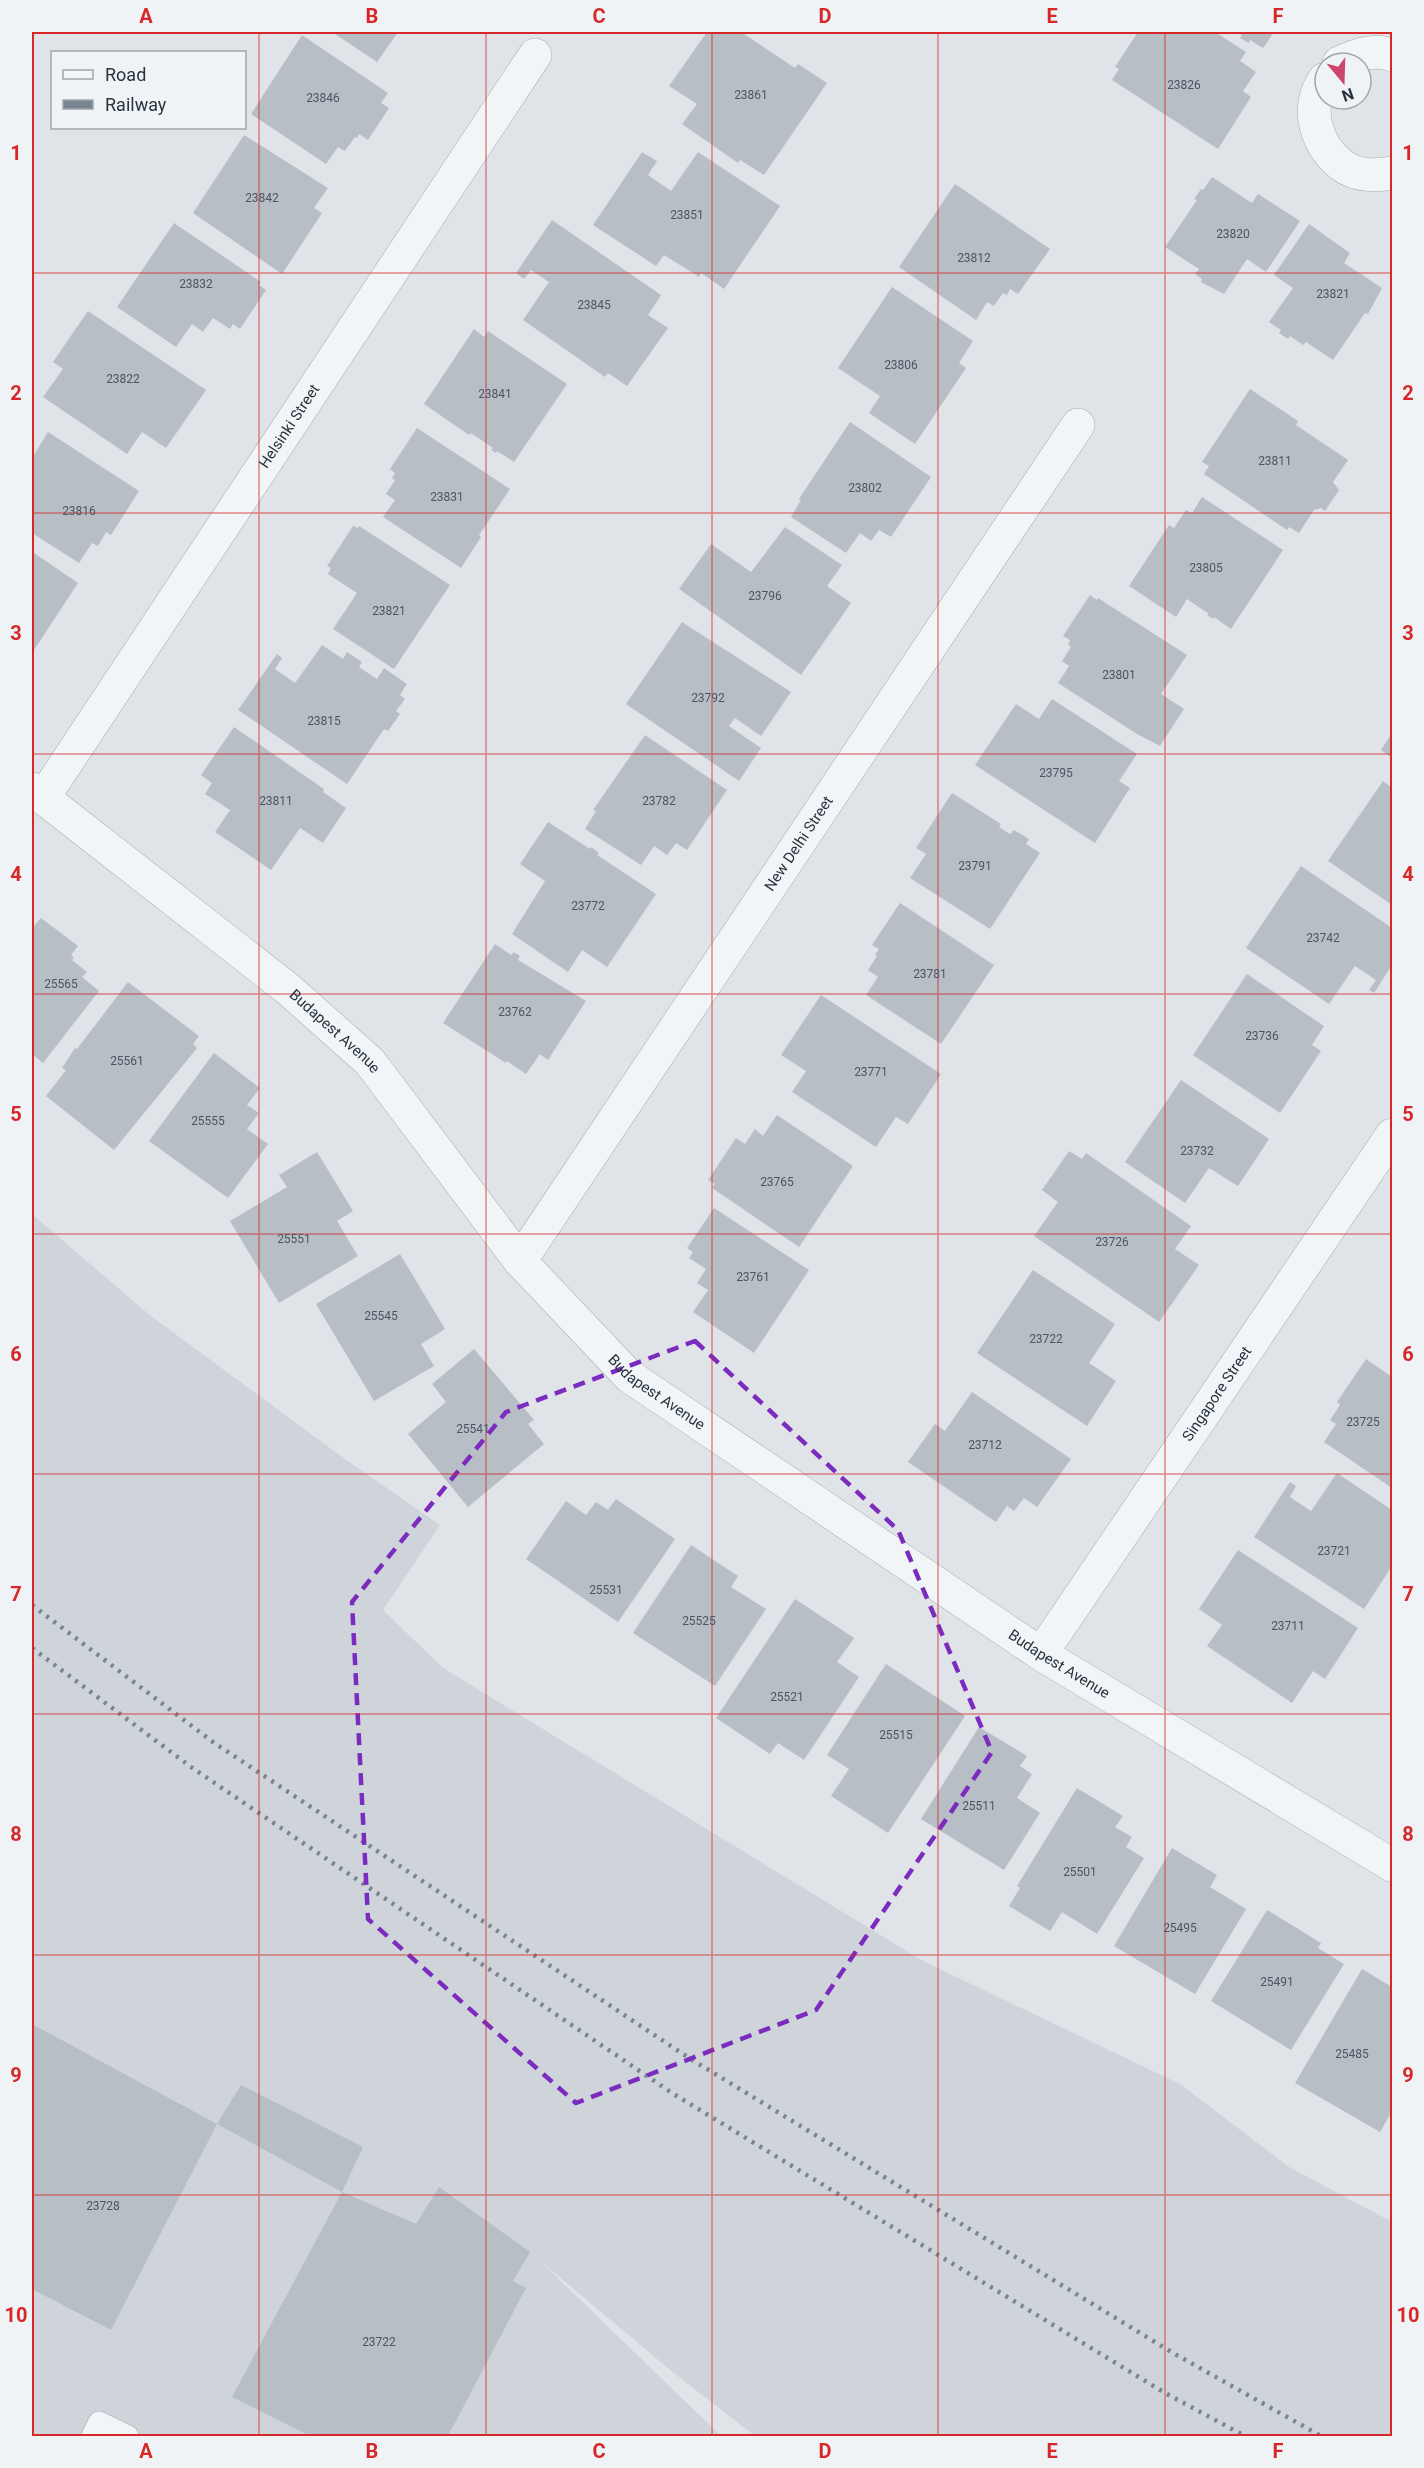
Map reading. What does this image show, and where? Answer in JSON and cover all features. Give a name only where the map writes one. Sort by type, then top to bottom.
[{"type":"street","points":[[1373,52],[1390,50]]},
{"type":"street","name":"Helsinki Street","points":[[37,794],[535,55]]},
{"type":"street","points":[[1315,111],[1316,128],[1326,151],[1344,167],[1367,175],[1392,173]]},
{"type":"street","name":"New Delhi Street","points":[[520,1261],[1078,425]]},
{"type":"street","name":"Budapest Avenue","points":[[37,794],[288,990],[370,1062],[520,1261],[629,1376],[1041,1654],[1392,1865]]},
{"type":"street","name":"Singapore Street","points":[[1041,1654],[1392,1135]]},
{"type":"lane","points":[[92,2436],[99,2422],[128,2436]]},
{"type":"highlighted area","points":[[695,1341],[898,1530],[992,1752],[816,2010],[576,2103],[368,1919],[352,1602],[506,1412]]},
{"type":"shaded area","points":[[32,1214],[151,1316],[345,1459],[440,1525],[383,1610],[443,1668],[923,1961],[1180,2084],[1289,2167],[1392,2222],[1392,2436],[755,2436],[675,2374],[539,2260],[721,2436],[32,2436]]},
{"type":"building","points":[[332,32],[398,32],[377,62]]},
{"type":"building","points":[[707,32],[741,32],[795,68],[798,64],[827,83],[764,175],[740,160],[738,163],[682,124],[697,104],[669,86]]},
{"type":"building","points":[[1138,32],[1215,32],[1246,52],[1240,61],[1256,72],[1243,91],[1251,97],[1218,149],[1112,80],[1119,69],[1115,67]]},
{"type":"building","points":[[1237,32],[1274,32],[1263,48],[1250,40],[1249,43],[1240,38],[1242,35]]},
{"type":"building","points":[[302,35],[388,93],[381,103],[389,108],[368,140],[359,134],[345,151],[338,147],[326,164],[251,114]]},
{"type":"building","points":[[244,135],[328,188],[314,208],[322,213],[282,274],[193,213]]},
{"type":"building","points":[[642,152],[657,161],[648,175],[671,191],[698,152],[780,206],[724,289],[701,273],[699,277],[664,255],[656,266],[593,225]]},
{"type":"building","points":[[1212,177],[1252,203],[1258,194],[1300,221],[1266,272],[1247,259],[1224,294],[1201,282],[1202,279],[1195,274],[1199,269],[1165,247],[1197,200],[1194,199]]},
{"type":"building","points":[[955,184],[1050,249],[1018,294],[1010,289],[1007,295],[1003,293],[994,306],[987,302],[976,320],[899,267]]},
{"type":"building","points":[[552,220],[661,295],[648,315],[668,328],[627,386],[608,373],[605,377],[523,320],[549,282],[531,270],[524,279],[516,273]]},
{"type":"building","points":[[174,223],[261,282],[259,285],[266,290],[240,329],[233,324],[230,329],[213,318],[203,332],[192,324],[176,347],[117,307]]},
{"type":"building","points":[[1309,224],[1350,253],[1344,263],[1382,288],[1368,314],[1365,313],[1333,360],[1306,342],[1303,345],[1290,336],[1288,339],[1279,333],[1281,330],[1269,322],[1293,288],[1274,275]]},
{"type":"building","points":[[892,287],[973,341],[959,363],[966,368],[915,444],[869,413],[880,396],[838,368]]},
{"type":"building","points":[[88,311],[206,390],[166,448],[142,432],[127,454],[43,397],[63,369],[53,362]]},
{"type":"building","points":[[474,329],[484,337],[488,331],[567,384],[514,462],[497,451],[496,453],[491,450],[493,448],[471,433],[469,435],[424,404]]},
{"type":"building","points":[[1250,389],[1298,421],[1296,425],[1348,460],[1333,482],[1339,490],[1325,511],[1321,508],[1314,510],[1299,533],[1289,527],[1287,530],[1204,474],[1209,466],[1202,462]]},
{"type":"building","points":[[850,422],[931,477],[891,537],[879,530],[871,541],[860,533],[846,553],[791,517],[801,500],[799,499]]},
{"type":"building","points":[[417,428],[510,489],[479,535],[481,537],[461,568],[383,517],[395,500],[386,494],[395,480],[392,478],[395,473],[390,469]]},
{"type":"building","points":[[48,432],[139,491],[111,535],[106,532],[98,546],[92,543],[79,563],[32,533],[32,458]]},
{"type":"building","points":[[1202,497],[1283,550],[1231,629],[1207,615],[1209,614],[1187,599],[1176,617],[1129,586],[1169,525],[1174,528],[1186,510],[1192,513]]},
{"type":"building","points":[[353,526],[358,528],[359,526],[450,585],[394,669],[333,629],[357,593],[328,574],[331,568],[327,566]]},
{"type":"building","points":[[785,527],[842,565],[827,586],[851,603],[801,675],[679,589],[711,544],[751,572]]},
{"type":"building","points":[[34,553],[78,583],[32,653],[32,555]]},
{"type":"building","points":[[1090,595],[1187,655],[1161,694],[1184,709],[1160,746],[1137,734],[1058,683],[1069,666],[1062,661],[1071,647],[1068,645],[1070,640],[1063,636]]},
{"type":"building","points":[[682,622],[791,692],[761,736],[735,718],[729,726],[761,748],[739,781],[626,704]]},
{"type":"building","points":[[322,645],[343,659],[347,652],[362,662],[359,667],[377,679],[384,668],[407,684],[400,695],[405,699],[396,711],[400,714],[388,731],[384,729],[347,784],[238,710],[277,654],[282,658],[275,669],[295,683]]},
{"type":"building","points":[[1052,699],[1137,754],[1119,781],[1130,788],[1095,843],[975,765],[1016,704],[1039,719]]},
{"type":"building","points":[[234,727],[324,789],[323,792],[346,808],[323,843],[300,828],[271,870],[215,832],[230,810],[205,794],[212,783],[201,775]]},
{"type":"building","points":[[1392,733],[1392,758],[1381,750]]},
{"type":"building","points":[[645,735],[727,790],[687,850],[676,843],[667,855],[654,846],[641,865],[585,829],[596,811],[593,810]]},
{"type":"building","points":[[1383,781],[1392,788],[1392,905],[1328,861]]},
{"type":"building","points":[[952,793],[1001,824],[999,827],[1010,834],[1014,830],[1029,839],[1026,844],[1040,853],[990,929],[910,878],[926,854],[916,848]]},
{"type":"building","points":[[548,822],[590,849],[591,847],[599,853],[597,855],[656,894],[607,967],[582,950],[568,972],[512,934],[545,881],[520,864]]},
{"type":"building","points":[[1301,866],[1392,928],[1392,965],[1374,993],[1369,990],[1376,980],[1355,966],[1329,1004],[1246,948]]},
{"type":"building","points":[[900,903],[994,965],[941,1044],[866,995],[878,977],[868,970],[879,949],[872,945]]},
{"type":"building","points":[[41,918],[78,946],[71,955],[74,958],[72,960],[87,972],[82,977],[99,991],[43,1063],[32,1054],[32,924],[34,926]]},
{"type":"building","points":[[495,944],[511,955],[514,952],[520,956],[518,960],[586,1001],[548,1060],[540,1054],[526,1074],[443,1023]]},
{"type":"building","points":[[1247,974],[1324,1026],[1312,1045],[1321,1051],[1280,1113],[1193,1055]]},
{"type":"building","points":[[128,982],[199,1036],[193,1044],[197,1048],[114,1150],[46,1096],[66,1070],[62,1068],[75,1048],[77,1049]]},
{"type":"building","points":[[821,995],[941,1074],[908,1124],[896,1117],[876,1147],[792,1092],[806,1071],[781,1055]]},
{"type":"building","points":[[214,1053],[260,1088],[247,1105],[259,1113],[247,1129],[268,1144],[228,1198],[149,1141]]},
{"type":"building","points":[[1181,1080],[1269,1139],[1238,1186],[1209,1168],[1185,1203],[1125,1162]]},
{"type":"building","points":[[777,1115],[853,1166],[799,1247],[712,1188],[715,1184],[708,1180],[736,1138],[745,1144],[755,1129],[763,1136]]},
{"type":"building","points":[[1069,1151],[1082,1159],[1086,1153],[1191,1226],[1175,1249],[1199,1265],[1159,1322],[1034,1236],[1058,1202],[1042,1190]]},
{"type":"building","points":[[317,1152],[353,1211],[337,1221],[358,1256],[279,1303],[230,1221],[287,1187],[279,1175]]},
{"type":"building","points":[[714,1208],[809,1270],[754,1353],[693,1312],[708,1290],[697,1283],[706,1269],[689,1258],[693,1252],[687,1248]]},
{"type":"building","points":[[400,1254],[445,1329],[421,1344],[434,1366],[374,1401],[316,1304]]},
{"type":"building","points":[[1033,1270],[1115,1324],[1089,1363],[1116,1381],[1087,1426],[977,1353]]},
{"type":"building","points":[[474,1349],[534,1420],[528,1424],[544,1444],[468,1507],[408,1434],[446,1402],[432,1384]]},
{"type":"building","points":[[1366,1359],[1392,1377],[1392,1488],[1324,1442],[1336,1424],[1330,1420],[1340,1405],[1337,1402]]},
{"type":"building","points":[[972,1392],[1071,1459],[1037,1507],[1024,1498],[1014,1511],[1007,1506],[996,1522],[908,1462],[935,1424],[945,1431]]},
{"type":"building","points":[[1337,1473],[1392,1510],[1392,1566],[1364,1609],[1254,1537],[1290,1482],[1296,1486],[1290,1497],[1311,1511]]},
{"type":"building","points":[[616,1499],[675,1539],[618,1622],[526,1559],[566,1501],[586,1515],[596,1502],[608,1510]]},
{"type":"building","points":[[691,1545],[738,1576],[731,1587],[766,1609],[715,1686],[633,1633]]},
{"type":"building","points":[[1238,1550],[1358,1628],[1325,1679],[1313,1671],[1292,1703],[1207,1646],[1222,1625],[1199,1609]]},
{"type":"building","points":[[795,1599],[854,1638],[837,1662],[859,1677],[804,1760],[778,1743],[770,1754],[716,1718]]},
{"type":"building","points":[[886,1664],[965,1716],[888,1833],[831,1796],[849,1769],[827,1755]]},
{"type":"building","points":[[979,1727],[1027,1756],[1020,1766],[1032,1774],[1017,1798],[1040,1813],[1004,1870],[921,1819]]},
{"type":"building","points":[[1077,1788],[1123,1816],[1115,1827],[1132,1837],[1126,1847],[1144,1858],[1097,1934],[1062,1912],[1050,1931],[1009,1906],[1020,1888],[1017,1886]]},
{"type":"building","points":[[1172,1848],[1217,1875],[1210,1887],[1246,1909],[1195,1994],[1114,1946]]},
{"type":"building","points":[[1267,1910],[1321,1943],[1318,1948],[1344,1964],[1291,2050],[1211,2001]]},
{"type":"building","points":[[1362,1969],[1392,1987],[1392,2111],[1380,2132],[1295,2083]]},
{"type":"building","points":[[32,2024],[217,2124],[111,2330],[32,2289]]},
{"type":"building","points":[[241,2085],[363,2147],[342,2192],[217,2124]]},
{"type":"building","points":[[439,2187],[530,2252],[513,2281],[526,2288],[448,2436],[310,2436],[232,2397],[342,2192],[416,2224]]},
{"type":"railway","points":[[32,1605],[213,1742],[689,2058],[1173,2353],[1321,2436]]},
{"type":"railway","points":[[32,1648],[191,1767],[672,2093],[1165,2393],[1245,2436]]}]
